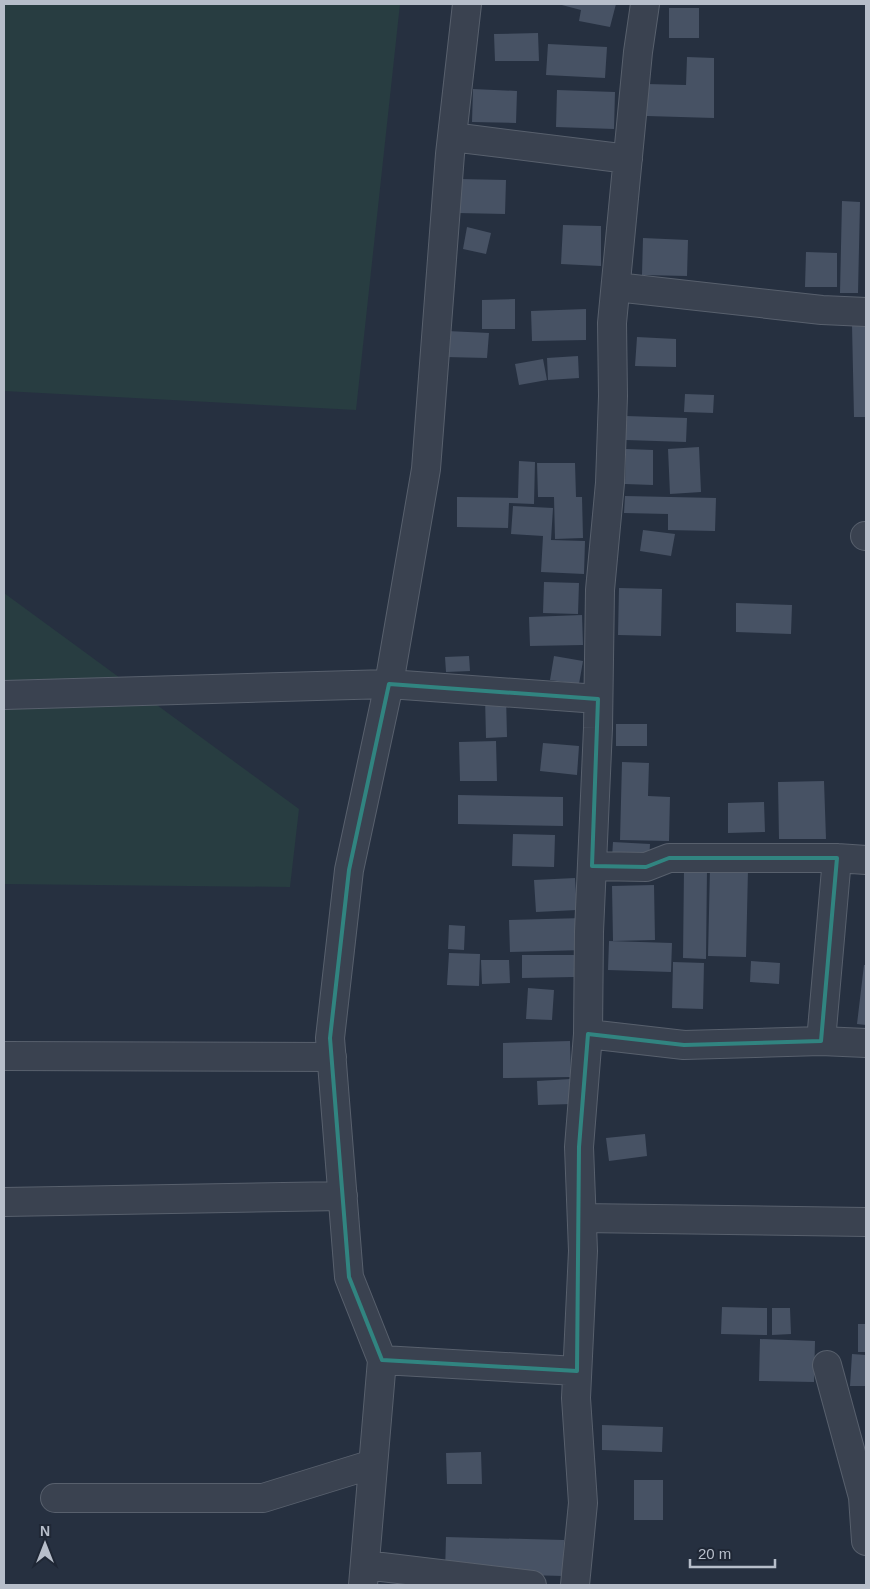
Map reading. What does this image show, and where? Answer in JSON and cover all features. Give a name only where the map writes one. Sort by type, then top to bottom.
[{"type":"street","points":[[467,4],[452,137],[426,469],[390,684],[349,870],[330,1038],[349,1277],[382,1360],[364,1575],[532,1585]]},
{"type":"street","points":[[575,1585],[583,1503],[576,1398],[583,1251],[579,1147],[588,1034],[600,590],[610,483],[613,396],[612,324],[638,52],[645,4]]},
{"type":"street","points":[[452,137],[628,159]]},
{"type":"street","points":[[616,287],[822,310],[866,312]]},
{"type":"street","points":[[4,695],[390,684],[598,699]]},
{"type":"street","points":[[592,866],[646,867],[669,858],[837,858],[866,860]]},
{"type":"street","points":[[821,1041],[837,858]]},
{"type":"street","points":[[588,1034],[684,1045],[821,1041],[866,1043]]},
{"type":"street","points":[[4,1056],[332,1057]]},
{"type":"street","points":[[4,1202],[343,1196]]},
{"type":"street","points":[[582,1218],[866,1222]]},
{"type":"street","points":[[382,1360],[577,1371]]},
{"type":"street","points":[[826,1365],[863,1497],[866,1541]]},
{"type":"street","points":[[55,1498],[263,1498],[373,1464]]},
{"type":"highlighted area","points":[[389,684],[598,699],[592,866],[646,867],[669,858],[837,858],[821,1041],[684,1045],[588,1034],[579,1147],[577,1371],[382,1360],[349,1277],[330,1038],[349,870]]},
{"type":"green space","points":[[4,4],[400,4],[356,410],[4,391]]},
{"type":"green space","points":[[4,593],[299,809],[290,887],[4,884]]},
{"type":"building","points":[[558,4],[616,4],[610,27],[579,21],[581,10]]},
{"type":"building","points":[[669,8],[699,8],[699,38],[669,38]]},
{"type":"building","points":[[538,33],[539,61],[495,61],[494,34]]},
{"type":"building","points":[[548,44],[607,47],[605,78],[546,75]]},
{"type":"building","points":[[687,57],[714,58],[714,118],[647,116],[647,84],[686,85]]},
{"type":"building","points":[[473,89],[517,91],[516,123],[472,122]]},
{"type":"building","points":[[557,90],[615,92],[614,129],[556,127]]},
{"type":"building","points":[[459,179],[506,180],[505,214],[458,213]]},
{"type":"building","points":[[842,201],[860,202],[858,293],[840,293]]},
{"type":"building","points":[[563,225],[601,226],[601,266],[561,264]]},
{"type":"building","points":[[467,227],[491,233],[486,254],[463,249]]},
{"type":"building","points":[[643,238],[688,240],[687,276],[642,275]]},
{"type":"building","points":[[806,252],[837,253],[837,287],[805,287]]},
{"type":"building","points":[[515,299],[515,329],[482,329],[482,300]]},
{"type":"building","points":[[586,309],[586,340],[532,341],[531,311]]},
{"type":"building","points":[[866,324],[866,417],[854,417],[852,325]]},
{"type":"building","points":[[447,331],[489,333],[487,358],[446,357]]},
{"type":"building","points":[[637,337],[676,339],[676,367],[635,366]]},
{"type":"building","points":[[578,356],[579,378],[548,380],[547,358]]},
{"type":"building","points":[[543,359],[547,380],[519,385],[515,364]]},
{"type":"building","points":[[685,394],[714,395],[713,413],[684,412]]},
{"type":"building","points":[[626,416],[687,418],[686,442],[626,440]]},
{"type":"building","points":[[699,447],[701,492],[670,494],[668,449]]},
{"type":"building","points":[[626,449],[653,450],[653,485],[625,484]]},
{"type":"building","points":[[519,461],[535,462],[534,504],[509,503],[508,528],[457,527],[457,497],[518,498]]},
{"type":"building","points":[[537,463],[575,463],[576,497],[582,497],[583,538],[555,539],[554,497],[538,497]]},
{"type":"building","points":[[625,496],[716,498],[715,531],[668,530],[668,514],[624,513]]},
{"type":"building","points":[[513,506],[553,508],[551,540],[585,541],[584,574],[541,572],[543,536],[511,534]]},
{"type":"building","points":[[643,530],[675,534],[671,556],[640,551]]},
{"type":"building","points":[[544,582],[579,583],[578,614],[543,613]]},
{"type":"building","points":[[619,588],[662,589],[661,636],[618,635]]},
{"type":"building","points":[[736,603],[792,605],[791,634],[736,632]]},
{"type":"building","points":[[582,615],[583,645],[530,646],[529,617]]},
{"type":"building","points":[[469,656],[470,671],[446,672],[445,657]]},
{"type":"building","points":[[554,656],[583,661],[579,684],[550,680]]},
{"type":"building","points":[[506,696],[507,737],[486,738],[485,697]]},
{"type":"building","points":[[616,724],[647,724],[647,746],[616,746]]},
{"type":"building","points":[[496,741],[497,781],[460,781],[459,742]]},
{"type":"building","points":[[543,743],[579,746],[577,775],[540,771]]},
{"type":"building","points":[[622,762],[649,763],[648,796],[670,797],[669,841],[620,840]]},
{"type":"building","points":[[824,781],[826,839],[779,839],[778,782]]},
{"type":"building","points":[[458,795],[563,797],[563,826],[458,824]]},
{"type":"building","points":[[764,802],[765,832],[728,833],[728,803]]},
{"type":"building","points":[[513,834],[555,835],[554,867],[512,866]]},
{"type":"building","points":[[613,842],[650,844],[649,860],[612,858]]},
{"type":"building","points":[[684,868],[707,868],[706,959],[683,958]]},
{"type":"building","points":[[710,868],[748,869],[746,957],[708,956]]},
{"type":"building","points":[[575,878],[577,910],[536,912],[534,880]]},
{"type":"building","points":[[654,885],[655,940],[613,941],[612,886]]},
{"type":"building","points":[[583,918],[584,950],[510,952],[509,920]]},
{"type":"building","points":[[449,925],[465,926],[464,950],[448,949]]},
{"type":"building","points":[[609,941],[672,943],[671,972],[608,970]]},
{"type":"building","points":[[449,953],[480,954],[479,986],[447,985]]},
{"type":"building","points":[[522,955],[574,955],[574,977],[522,978]]},
{"type":"building","points":[[481,960],[509,960],[510,983],[482,984]]},
{"type":"building","points":[[751,961],[780,963],[779,984],[750,982]]},
{"type":"building","points":[[673,962],[704,963],[703,1009],[672,1008]]},
{"type":"building","points":[[864,965],[866,965],[866,1025],[857,1024]]},
{"type":"building","points":[[528,988],[554,990],[552,1020],[526,1019]]},
{"type":"building","points":[[570,1041],[571,1077],[503,1078],[503,1043]]},
{"type":"building","points":[[571,1079],[572,1104],[538,1105],[537,1081]]},
{"type":"building","points":[[645,1134],[647,1156],[609,1161],[606,1138]]},
{"type":"building","points":[[722,1307],[767,1308],[767,1335],[721,1334]]},
{"type":"building","points":[[772,1308],[790,1308],[791,1334],[772,1335]]},
{"type":"building","points":[[858,1324],[866,1324],[866,1352],[858,1352]]},
{"type":"building","points":[[760,1339],[815,1341],[814,1382],[759,1381]]},
{"type":"building","points":[[852,1354],[866,1355],[866,1386],[850,1386]]},
{"type":"building","points":[[602,1425],[663,1427],[662,1452],[602,1450]]},
{"type":"building","points":[[481,1452],[482,1484],[447,1484],[446,1453]]},
{"type":"building","points":[[634,1480],[663,1480],[663,1520],[634,1520]]},
{"type":"building","points":[[446,1537],[564,1540],[563,1576],[445,1573]]}]
